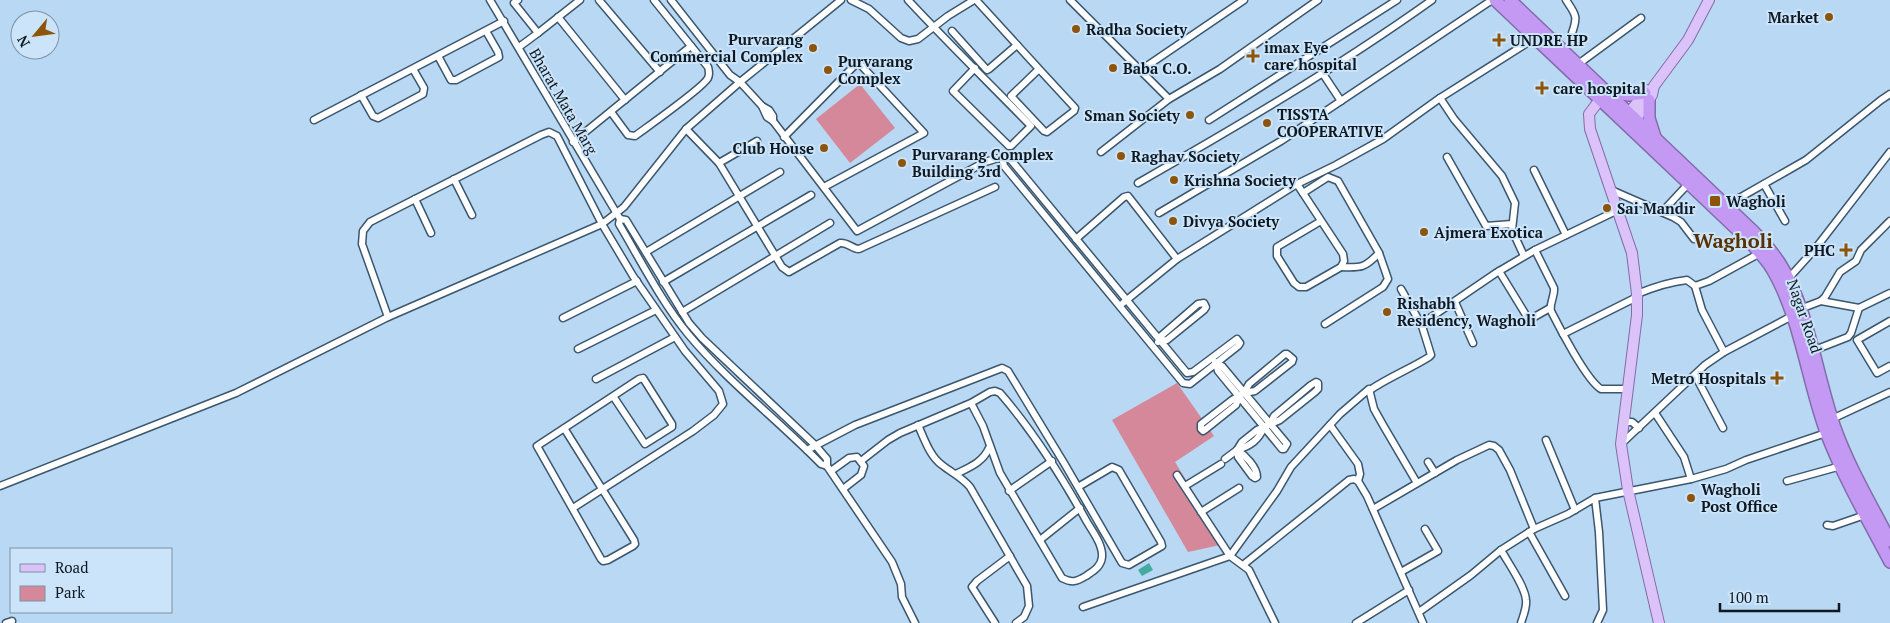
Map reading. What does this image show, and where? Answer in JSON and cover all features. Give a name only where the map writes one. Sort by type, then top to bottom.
[{"type":"highway","name":"Nagar Road","points":[[1494,0],[1629,120],[1688,183],[1746,237],[1771,268],[1796,313],[1812,351],[1832,419],[1854,472],[1890,541]]},
{"type":"highway","name":"Nagar Road","points":[[1510,0],[1577,64],[1602,95]]},
{"type":"highway","points":[[1602,95],[1649,93],[1649,118],[1655,137]]},
{"type":"highway","name":"Nagar Road","points":[[1629,120],[1655,137],[1727,205],[1766,244],[1780,263],[1788,279],[1826,432],[1865,515],[1890,562]]},
{"type":"main road","points":[[1629,120],[1688,40],[1709,0]]},
{"type":"main road","points":[[1602,95],[1589,114],[1590,128],[1632,253],[1637,296],[1633,353],[1621,444],[1628,490],[1659,623]]},
{"type":"street","name":"Bharat Mata Marg","points":[[490,0],[618,216]]},
{"type":"street","points":[[518,0],[514,3],[538,33]]},
{"type":"street","points":[[519,47],[580,0]]},
{"type":"street","points":[[599,0],[660,72]]},
{"type":"street","points":[[611,112],[628,135],[635,136],[705,83],[709,73],[708,67],[654,0]]},
{"type":"street","points":[[670,0],[730,75],[740,82],[762,106],[767,117],[773,121],[857,232],[985,162],[1002,157],[1011,160],[1188,374],[1187,385]]},
{"type":"street","points":[[0,486],[236,393],[388,317],[618,216],[686,129],[740,82],[841,0]]},
{"type":"street","points":[[854,0],[879,17],[900,38],[910,41],[918,39],[933,26],[975,0],[1039,68],[1075,108],[1068,116],[1047,132],[1011,96],[1039,68]]},
{"type":"street","points":[[908,0],[975,68],[1031,126],[1011,146],[953,91],[975,68]]},
{"type":"street","points":[[1070,0],[1168,99]]},
{"type":"street","points":[[1141,70],[1244,0]]},
{"type":"street","points":[[1101,152],[1168,99],[1220,69],[1318,0]]},
{"type":"street","points":[[1209,120],[1397,0]]},
{"type":"street","points":[[1138,183],[1215,140],[1323,74],[1432,0]]},
{"type":"street","points":[[1159,213],[1281,141],[1494,0]]},
{"type":"street","points":[[1566,0],[1574,12],[1576,21],[1572,33]]},
{"type":"street","points":[[558,17],[625,100]]},
{"type":"street","points":[[1577,64],[1641,18]]},
{"type":"street","points":[[314,120],[504,21]]},
{"type":"street","points":[[438,56],[451,80],[456,80],[498,57],[498,52],[486,30]]},
{"type":"street","points":[[952,32],[987,70],[1017,45]]},
{"type":"street","points":[[1120,305],[1177,259],[1297,184],[1336,165],[1383,138],[1440,98],[1535,38]]},
{"type":"street","points":[[573,142],[691,46]]},
{"type":"street","points":[[784,136],[858,62],[924,133],[824,187]]},
{"type":"street","points":[[361,96],[373,116],[378,118],[423,94],[424,88],[413,68]]},
{"type":"street","points":[[1323,74],[1341,101]]},
{"type":"street","points":[[1727,205],[1806,160],[1890,94]]},
{"type":"street","points":[[1440,98],[1454,120],[1502,176],[1515,203],[1512,230],[1524,256]]},
{"type":"street","points":[[686,129],[719,163],[775,255],[785,270],[789,272],[840,243],[844,242],[854,249],[859,249],[995,187]]},
{"type":"street","points":[[388,317],[362,244],[363,231],[370,222],[549,132],[557,136],[602,224],[637,281],[685,351],[719,391],[723,404],[714,415],[693,431],[573,508]]},
{"type":"street","points":[[719,163],[757,142]]},
{"type":"street","points":[[1788,279],[1815,249],[1890,152]]},
{"type":"street","points":[[1002,157],[1004,166],[1153,347],[1187,385]]},
{"type":"street","points":[[1447,157],[1486,226],[1512,224]]},
{"type":"street","points":[[1534,170],[1566,235]]},
{"type":"street","points":[[646,252],[780,172]]},
{"type":"street","points":[[1018,182],[1025,177]]},
{"type":"street","points":[[1304,193],[1328,177],[1338,181],[1379,253],[1388,279],[1383,287],[1324,324]]},
{"type":"street","points":[[454,179],[472,215]]},
{"type":"street","points":[[1662,212],[1688,183]]},
{"type":"street","points":[[1297,184],[1343,254],[1344,261],[1341,267]]},
{"type":"street","points":[[1764,184],[1785,221]]},
{"type":"street","points":[[1610,189],[1673,216],[1681,222],[1694,239]]},
{"type":"street","points":[[664,282],[811,195]]},
{"type":"street","points":[[1065,239],[1073,237],[1124,197],[1128,196],[1177,259]]},
{"type":"street","points":[[415,200],[432,233]]},
{"type":"street","points":[[1422,326],[1424,322],[1524,256],[1618,210]]},
{"type":"street","points":[[618,216],[626,220],[682,312],[702,338],[815,445],[827,459],[829,469]]},
{"type":"street","points":[[618,216],[619,224],[660,292],[687,332],[711,359],[821,464],[829,469],[892,562],[901,584],[902,597],[914,623]]},
{"type":"street","points":[[1321,221],[1277,247],[1277,256],[1294,283],[1299,287],[1306,287],[1341,267],[1359,268],[1370,262],[1379,253]]},
{"type":"street","points":[[1621,444],[1705,365],[1724,352],[1821,301],[1840,272],[1856,261],[1861,250],[1890,221]]},
{"type":"street","points":[[682,312],[830,223]]},
{"type":"street","points":[[1535,250],[1554,288],[1550,308],[1563,334],[1596,386],[1601,388],[1627,389]]},
{"type":"street","points":[[1695,286],[1760,253]]},
{"type":"street","points":[[1499,272],[1530,320],[1550,308]]},
{"type":"street","points":[[1563,334],[1654,286],[1687,280],[1695,286],[1702,310],[1724,352]]},
{"type":"street","points":[[563,318],[637,281]]},
{"type":"street","points":[[1083,607],[1230,556],[1277,491],[1291,468],[1330,425],[1369,389],[1388,378],[1412,368],[1431,355],[1422,326],[1401,289]]},
{"type":"street","points":[[1821,301],[1859,308],[1890,294]]},
{"type":"street","points":[[1455,302],[1473,343]]},
{"type":"street","points":[[1153,347],[1160,341],[1167,340],[1204,310],[1206,307],[1204,303],[1198,304],[1161,336],[1160,341]]},
{"type":"street","points":[[1812,351],[1848,337],[1852,333],[1859,308]]},
{"type":"street","points":[[578,349],[656,310]]},
{"type":"street","points":[[1890,321],[1857,340],[1877,373],[1890,366]]},
{"type":"street","points":[[596,379],[675,337]]},
{"type":"street","points":[[1242,395],[1236,405],[1206,429],[1200,429],[1201,424],[1232,400],[1242,395],[1255,391],[1292,362],[1293,358],[1284,354],[1248,384],[1242,395]]},
{"type":"street","points":[[1188,374],[1214,361]]},
{"type":"street","points":[[1187,385],[1214,361]]},
{"type":"street","points":[[1214,361],[1222,366],[1267,426]]},
{"type":"street","points":[[807,450],[877,416],[1002,368],[1008,371],[1122,563],[1129,565],[1162,546],[1124,478],[1115,468],[1112,467],[1078,488]]},
{"type":"street","points":[[1695,375],[1723,428]]},
{"type":"street","points":[[564,428],[634,540],[635,544],[633,546],[608,560],[603,561],[537,446],[564,428],[639,379],[643,378],[672,424],[670,430],[645,444],[613,396]]},
{"type":"street","points":[[1185,486],[1223,462],[1237,450],[1247,447],[1261,436],[1267,426],[1274,416],[1316,382],[1318,383],[1318,389],[1315,392],[1280,420],[1267,426]]},
{"type":"street","points":[[1370,390],[1374,409],[1417,483]]},
{"type":"street","points":[[861,461],[888,440],[990,392],[1000,393],[1052,461],[1080,508],[1101,548],[1102,558],[1098,568],[1077,582],[1070,582],[1062,578],[1009,491],[989,448],[983,426],[971,402]]},
{"type":"street","points":[[1832,419],[1890,392]]},
{"type":"street","points":[[1655,413],[1684,458],[1690,479]]},
{"type":"street","points":[[1624,422],[1632,422],[1639,428]]},
{"type":"street","points":[[1330,425],[1358,464],[1360,474],[1358,481],[1401,572],[1422,623]]},
{"type":"street","points":[[918,426],[941,465],[956,474],[970,487],[1027,586],[1029,606],[1024,617],[1016,623]]},
{"type":"street","points":[[1419,612],[1471,575],[1500,550],[1595,498],[1690,479],[1726,469],[1746,460],[1826,432]]},
{"type":"street","points":[[1546,440],[1575,510]]},
{"type":"street","points":[[651,441],[659,452]]},
{"type":"street","points":[[1373,510],[1435,473],[1489,445],[1494,446],[1499,450],[1510,470],[1532,531],[1565,596]]},
{"type":"street","points":[[956,474],[971,467],[985,456],[989,448]]},
{"type":"street","points":[[829,469],[849,458],[857,457],[861,461],[864,466],[861,476],[843,489]]},
{"type":"street","points":[[1009,491],[1052,461]]},
{"type":"street","points":[[1428,462],[1435,473]]},
{"type":"street","points":[[1787,481],[1841,466]]},
{"type":"street","points":[[1177,475],[1230,556],[1249,570],[1275,623]]},
{"type":"street","points":[[1243,565],[1349,480],[1354,479],[1358,481]]},
{"type":"street","points":[[1202,512],[1239,488]]},
{"type":"street","points":[[1595,498],[1599,532],[1603,610],[1597,623]]},
{"type":"street","points":[[1040,540],[1080,508]]},
{"type":"street","points":[[1827,525],[1833,526],[1865,515]]},
{"type":"street","points":[[1401,572],[1438,551],[1426,529]]},
{"type":"street","points":[[1500,550],[1524,592],[1526,600],[1525,611],[1520,623]]},
{"type":"street","points":[[994,623],[972,587],[1010,556]]},
{"type":"street","points":[[1356,623],[1409,590]]},
{"type":"green space","points":[[860,84],[895,128],[850,163],[816,119]]},
{"type":"green space","points":[[1177,383],[1214,436],[1175,462],[1225,544],[1188,552],[1112,420]]},
{"type":"shaded area","points":[[1149,563],[1153,570],[1142,576],[1138,570]]},
{"type":"place","name":"Market","points":[[1829,17]]},
{"type":"place","name":"Radha Society","points":[[1076,29]]},
{"type":"place","name":"UNDRE HP","points":[[1499,40]]},
{"type":"place","name":"Purvarang Commercial Complex","points":[[813,48]]},
{"type":"place","name":"imax Eye care hospital","points":[[1253,56]]},
{"type":"place","name":"Baba C.O.","points":[[1113,68]]},
{"type":"place","name":"Purvarang Complex","points":[[828,70]]},
{"type":"place","name":"care hospital","points":[[1542,88]]},
{"type":"place","name":"Sman Society","points":[[1190,115]]},
{"type":"place","name":"TISSTA COOPERATIVE","points":[[1267,123]]},
{"type":"place","name":"Club House","points":[[824,148]]},
{"type":"place","name":"Raghav Society","points":[[1121,156]]},
{"type":"place","name":"Purvarang Complex Building 3rd","points":[[902,163]]},
{"type":"place","name":"Krishna Society","points":[[1174,180]]},
{"type":"place","name":"Wagholi","points":[[1715,201]]},
{"type":"place","name":"Sai Mandir","points":[[1607,208]]},
{"type":"place","name":"Divya Society","points":[[1173,221]]},
{"type":"place","name":"Ajmera Exotica","points":[[1424,232]]},
{"type":"place","name":"PHC","points":[[1846,250]]},
{"type":"place","name":"Rishabh Residency, Wagholi","points":[[1387,312]]},
{"type":"place","name":"Metro Hospitals","points":[[1777,378]]},
{"type":"place","name":"Wagholi Post Office","points":[[1691,498]]},
{"type":"district","name":"Wagholi","points":[[1733,240]]}]
